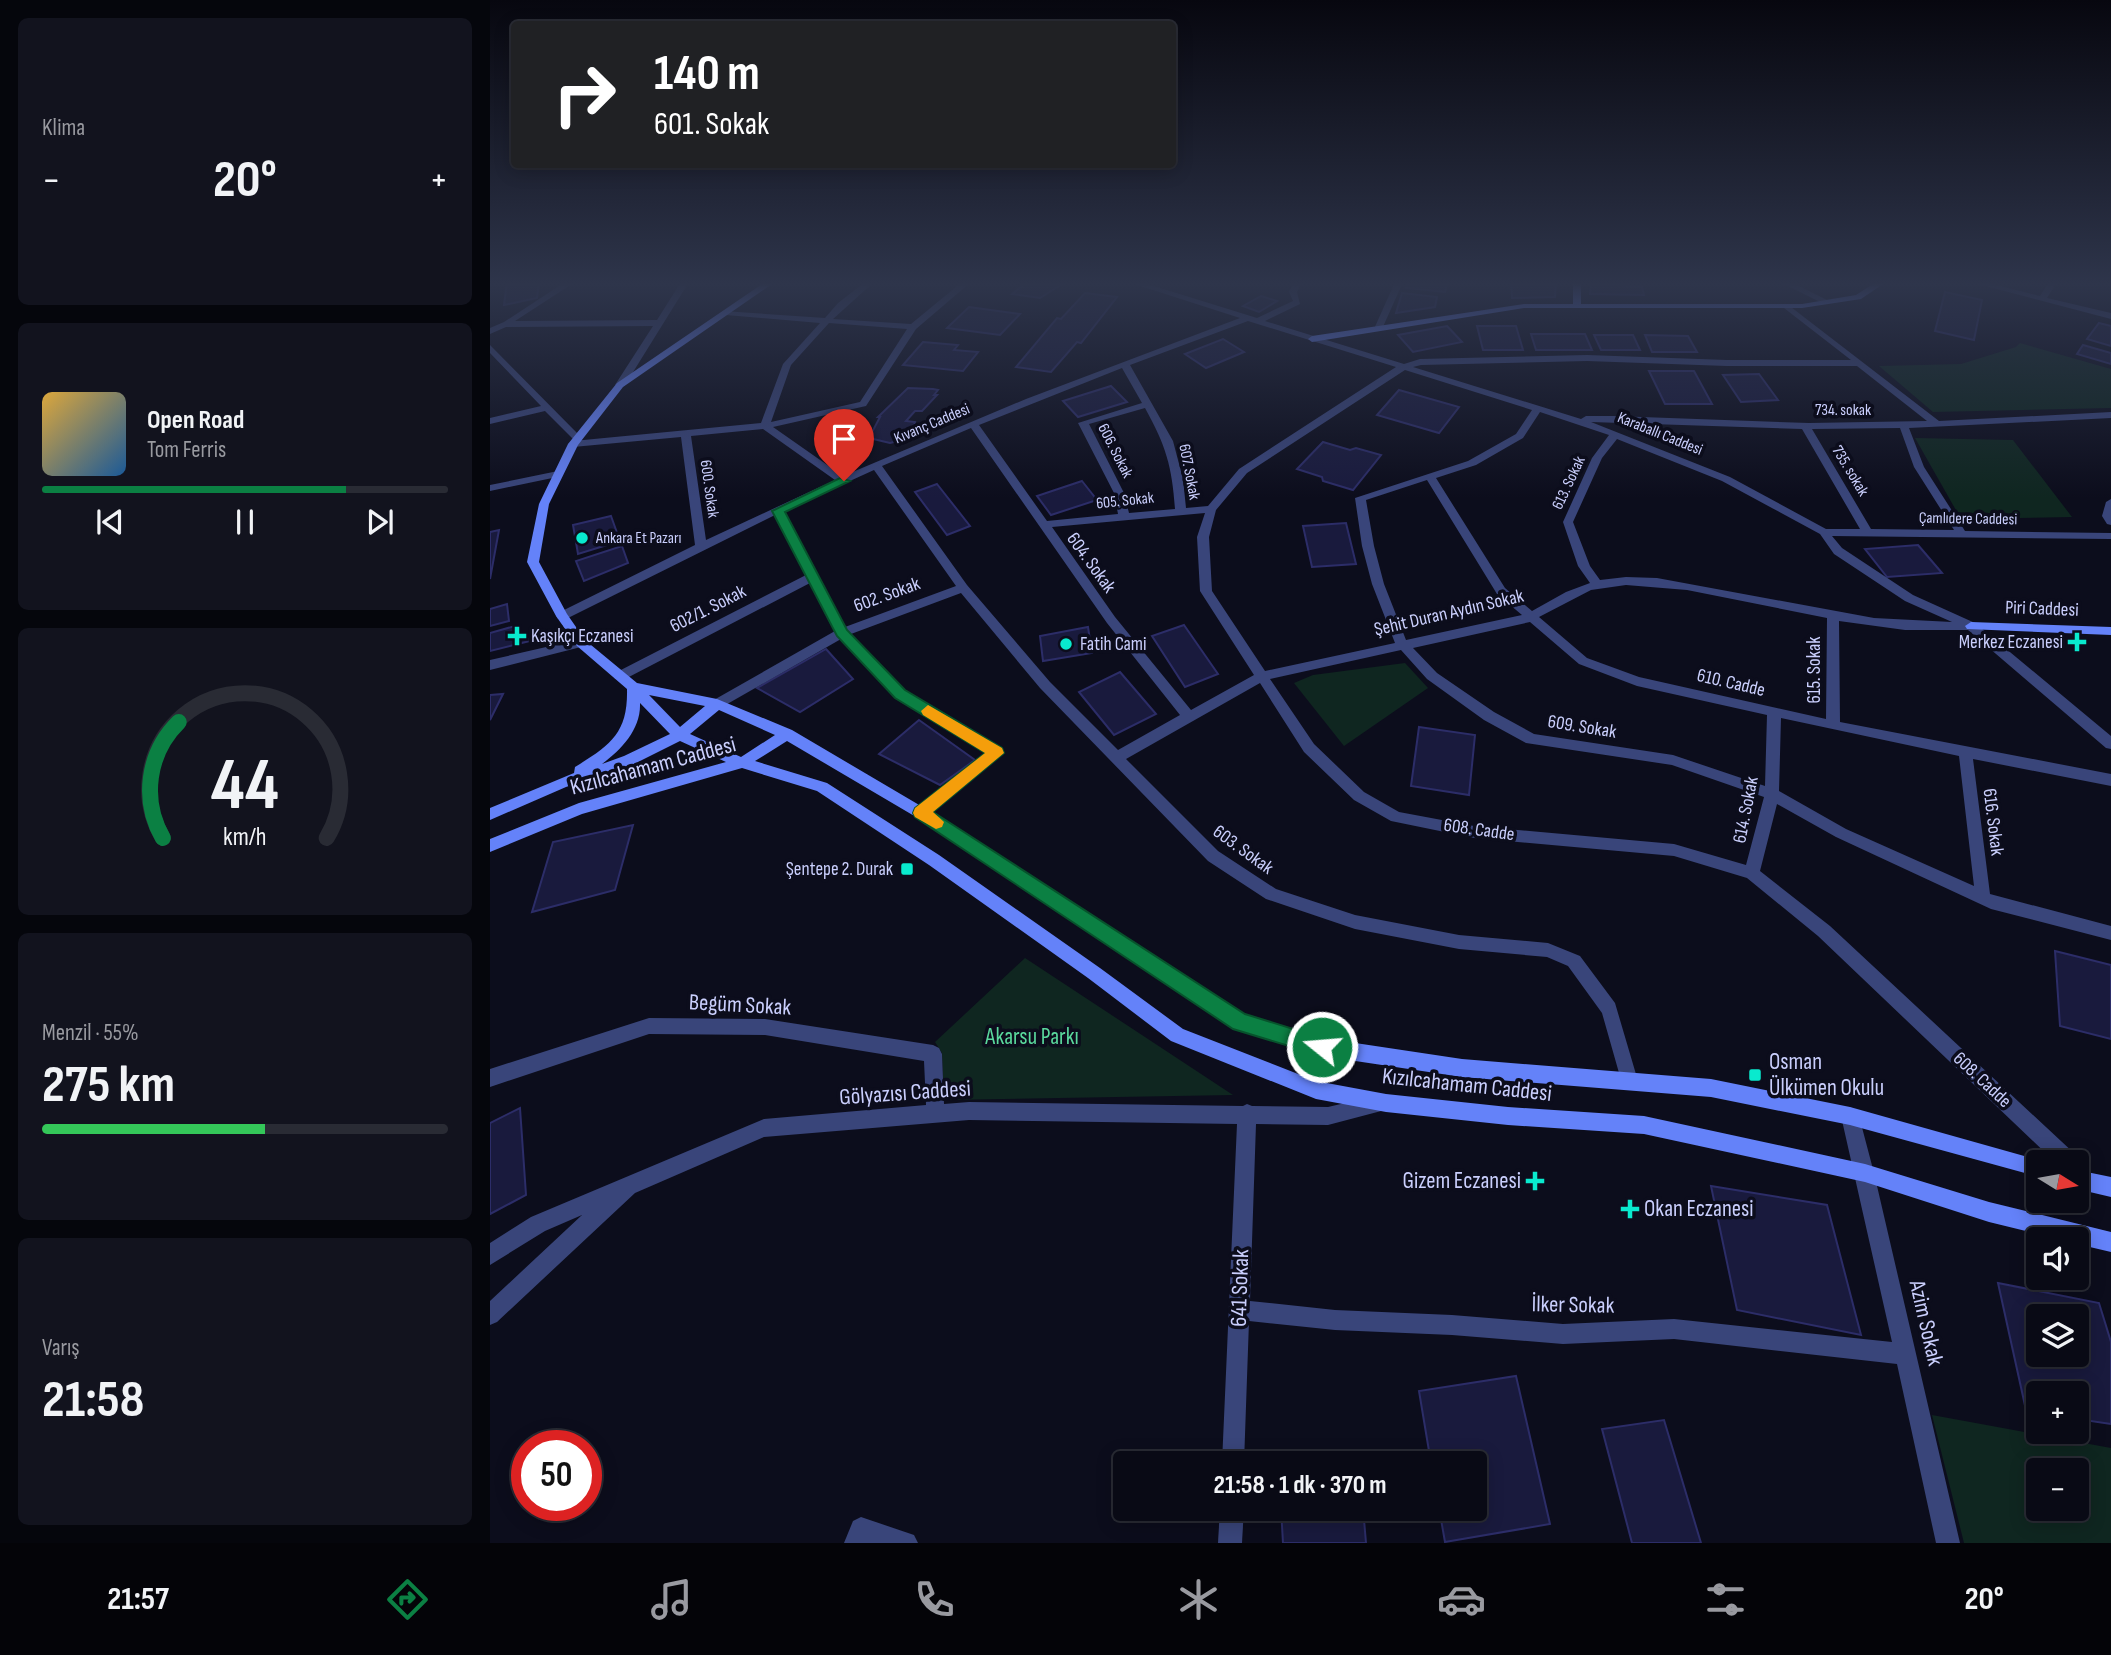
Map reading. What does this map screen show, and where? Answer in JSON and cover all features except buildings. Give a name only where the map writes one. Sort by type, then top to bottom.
[{"type":"main road","points":[[666,354],[620,385],[575,440],[544,504],[533,562],[562,616],[581,643],[633,687],[680,735],[742,763],[787,734]]},
{"type":"main road","name":"Piri Caddesi","points":[[1971,626],[2111,631]]},
{"type":"main road","points":[[633,687],[717,704]]},
{"type":"main road","points":[[561,783],[605,756],[622,737],[633,715],[633,687]]},
{"type":"main road","name":"Kızılcahamam Caddesi","points":[[490,814],[561,783],[629,760],[680,735],[717,704],[787,734],[921,813],[1240,1022],[1322,1047],[1436,1064],[1711,1088],[1850,1116],[2026,1164]]},
{"type":"main road","name":"Kızılcahamam Caddesi","points":[[490,846],[579,809],[742,763],[822,787],[968,884],[1177,1035],[1315,1090],[1386,1103],[1508,1116],[1644,1125],[1865,1173],[1989,1212],[2111,1242]]},
{"type":"main road","points":[[2090,1179],[2111,1186]]},
{"type":"street","points":[[496,354],[575,440],[686,435],[765,426],[863,404],[895,354]]},
{"type":"street","points":[[620,385],[639,354]]},
{"type":"street","points":[[765,426],[787,364],[796,354]]},
{"type":"street","name":"Kıvanç Caddesi","points":[[562,616],[877,466],[973,424],[1156,354]]},
{"type":"street","name":"Karaballı Caddesi","points":[[1361,354],[1615,434],[1726,479],[1824,532],[1838,551],[1909,598],[1971,626],[2111,744]]},
{"type":"street","points":[[1849,354],[1937,424]]},
{"type":"street","points":[[1403,367],[1420,362],[1587,358],[1727,363],[1861,363]]},
{"type":"street","name":"607. Sokak","points":[[1125,365],[1168,441],[1178,479],[1181,512]]},
{"type":"street","name":"608. Cadde","points":[[1403,367],[1243,471],[1211,509],[1203,537],[1206,591],[1309,748],[1359,796],[1396,817],[1474,832],[1674,850],[1752,873],[1824,931],[2056,1150]]},
{"type":"street","name":"606. Sokak","points":[[1124,517],[1119,493],[1083,423],[1147,404]]},
{"type":"street","points":[[490,421],[548,408]]},
{"type":"street","name":"609. Sokak","points":[[1537,408],[1520,436],[1472,463],[1360,498],[1367,546],[1378,584],[1401,643],[1432,676],[1489,716],[1531,739],[1672,760],[1772,794],[1841,833],[1997,904],[2111,933]]},
{"type":"street","name":"734. sokak","points":[[1574,420],[1636,418],[1805,426],[1904,426],[2111,415]]},
{"type":"street","name":"604. Sokak","points":[[973,424],[1111,620],[1189,717]]},
{"type":"street","points":[[765,426],[844,481]]},
{"type":"street","name":"735. sokak","points":[[1805,426],[1868,533]]},
{"type":"street","points":[[1904,426],[1919,467],[1962,534]]},
{"type":"street","name":"613. Sokak","points":[[1597,585],[1584,566],[1568,522],[1597,458],[1615,434]]},
{"type":"street","name":"600. Sokak","points":[[686,435],[701,548]]},
{"type":"street","name":"603. Sokak","points":[[877,466],[963,588],[1045,685],[1213,856],[1271,894],[1354,922],[1459,942],[1548,950],[1574,961],[1609,1009],[1629,1081]]},
{"type":"street","points":[[490,488],[558,474]]},
{"type":"street","name":"610. Cadde","points":[[1430,476],[1501,591],[1529,618],[1583,661],[1637,681],[2109,784]]},
{"type":"street","points":[[2111,502],[2107,516],[2111,522]]},
{"type":"street","name":"605. Sokak","points":[[1042,525],[1211,509]]},
{"type":"street","points":[[778,511],[842,633],[900,694],[997,753],[921,813]]},
{"type":"street","name":"Çamlıdere Caddesi","points":[[1824,532],[2111,536]]},
{"type":"street","name":"602/1. Sokak","points":[[620,676],[812,577]]},
{"type":"street","name":"Şehit Duran Aydın Sokak","points":[[1117,757],[1262,676],[1401,643],[1529,618],[1562,598],[1597,585],[1653,581],[1869,623],[1934,629],[1971,626]]},
{"type":"street","name":"602. Sokak","points":[[717,704],[842,633],[963,588]]},
{"type":"street","name":"615. Sokak","points":[[1833,615],[1833,725]]},
{"type":"street","points":[[490,665],[581,643]]},
{"type":"street","name":"614. Sokak","points":[[1752,873],[1772,794],[1774,712]]},
{"type":"street","name":"616. Sokak","points":[[1965,752],[1983,897]]},
{"type":"street","name":"Begüm Sokak","points":[[490,1078],[649,1026],[765,1027],[933,1054],[935,1114]]},
{"type":"street","name":"Gölyazısı Caddesi","points":[[490,1315],[628,1186],[764,1128],[969,1111],[1328,1116],[1386,1103]]},
{"type":"street","name":"641 Sokak","points":[[1233,1451],[1247,1113]]},
{"type":"street","name":"Azim Sokak","points":[[1850,1116],[1948,1543]]},
{"type":"street","points":[[490,1255],[538,1224],[628,1186]]},
{"type":"street","name":"İlker Sokak","points":[[1239,1310],[1335,1320],[1452,1325],[1563,1334],[1674,1329],[1906,1354]]},
{"type":"street","points":[[1230,1543],[1231,1521]]},
{"type":"street","points":[[858,1536],[906,1543]]},
{"type":"green space","points":[[1993,354],[2059,354],[2111,369],[2111,408],[1933,412],[1879,366],[1961,364]]},
{"type":"green space","points":[[1915,438],[2013,440],[2072,517],[1961,519]]},
{"type":"green space","points":[[1405,663],[1428,688],[1344,746],[1294,683],[1313,675]]},
{"type":"green space","name":"Akarsu Parkı","points":[[1025,958],[1233,1095],[944,1100],[942,1053],[935,1042]]},
{"type":"green space","points":[[1932,1415],[2026,1432],[2026,1444],[2089,1444],[2111,1448],[2111,1543],[1964,1543]]},
{"type":"slow traffic","points":[[928,711],[997,753],[921,813],[936,822]]},
{"type":"place","name":"Ankara Et Pazarı","points":[[582,538]]},
{"type":"place","name":"Kaşıkçı Eczanesi","points":[[517,636]]},
{"type":"place","name":"Merkez Eczanesi","points":[[2077,642]]},
{"type":"place","name":"Fatih Cami","points":[[1066,644]]},
{"type":"place","name":"Şentepe 2. Durak","points":[[907,869]]},
{"type":"place","name":"Osman Ülkümen Okulu","points":[[1755,1075]]},
{"type":"place","name":"Gizem Eczanesi","points":[[1535,1181]]},
{"type":"place","name":"Okan Eczanesi","points":[[1630,1209]]},
{"type":"route","points":[[844,481],[778,511],[842,633],[900,694],[997,753],[921,813],[1240,1022],[1322,1047]]}]
